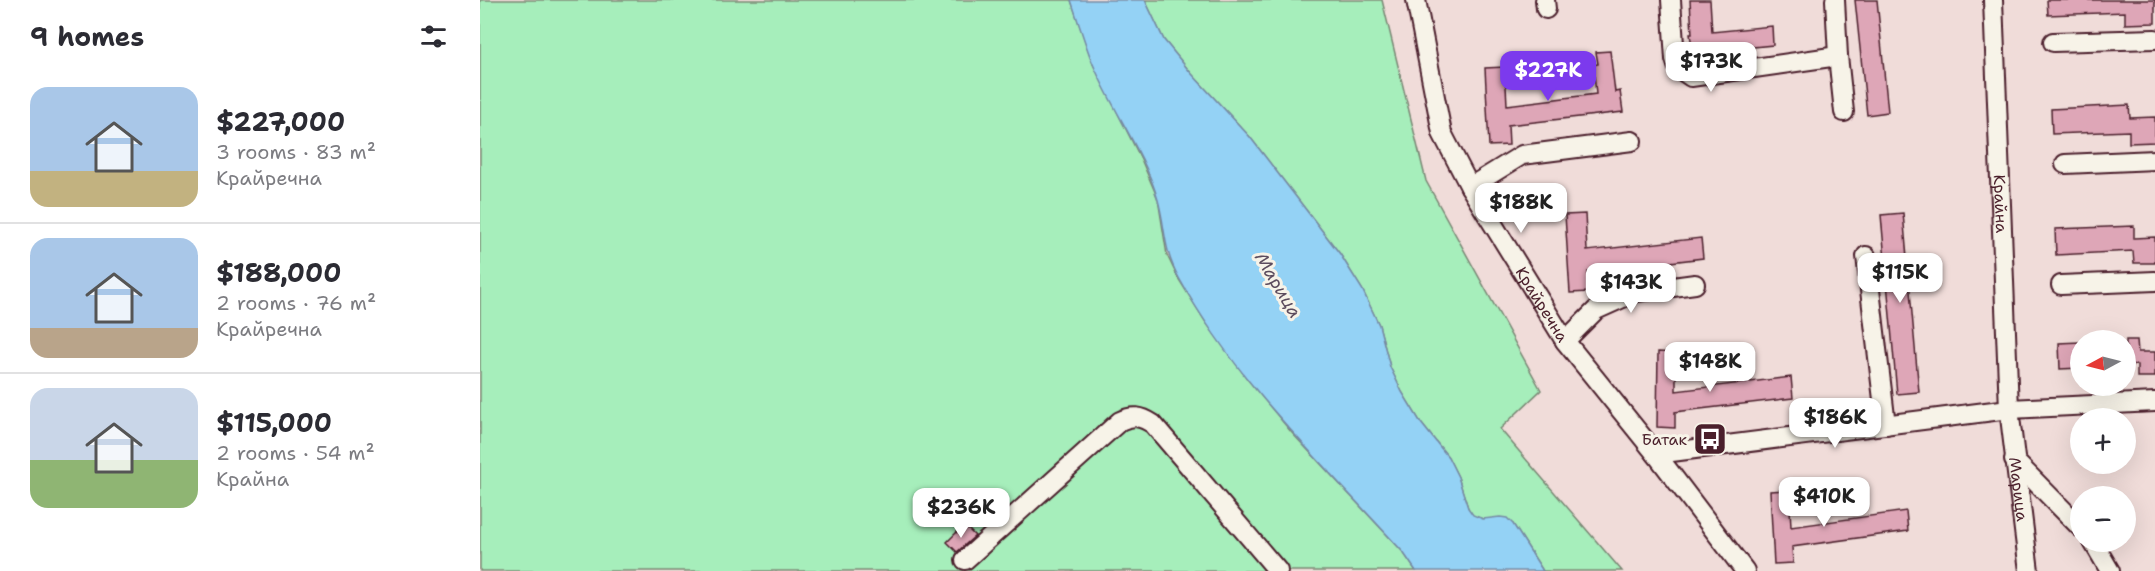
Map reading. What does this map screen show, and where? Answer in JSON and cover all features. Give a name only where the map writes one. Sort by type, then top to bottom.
[{"type":"street","name":"Крайречна","points":[[1416,0],[1442,133],[1470,187],[1565,341],[1656,454],[1745,571]]},
{"type":"street","points":[[1671,0],[1675,59],[1678,68],[1691,77],[1838,56]]},
{"type":"street","points":[[1835,0],[1844,112]]},
{"type":"street","name":"Крайна","points":[[1993,0],[2009,409]]},
{"type":"street","points":[[2053,42],[2155,39]]},
{"type":"street","points":[[1470,187],[1522,155],[1632,141]]},
{"type":"street","points":[[2065,164],[2155,159]]},
{"type":"street","points":[[1866,256],[1886,425]]},
{"type":"street","points":[[2061,285],[2155,281]]},
{"type":"street","points":[[1565,341],[1596,310],[1636,292],[1695,284]]},
{"type":"street","points":[[1656,454],[2009,409],[2155,402]]},
{"type":"street","name":"Марица","points":[[2009,409],[2029,571]]},
{"type":"street","points":[[965,560],[1120,421],[1129,417],[1143,418],[1153,424],[1278,571]]},
{"type":"street","points":[[2014,460],[2070,517]]},
{"type":"street","points":[[2099,552],[2110,571]]},
{"type":"green space","points":[[480,0],[1071,0],[1093,64],[1141,159],[1158,199],[1167,255],[1178,278],[1205,321],[1248,380],[1292,433],[1403,552],[1416,571],[480,571]]},
{"type":"green space","points":[[1145,0],[1382,0],[1426,181],[1541,390],[1500,429],[1622,571],[1543,571],[1513,524],[1473,516],[1448,457],[1421,423],[1402,392],[1390,367],[1379,325],[1362,289],[1340,254],[1250,137],[1164,40]]},
{"type":"water","points":[[1071,0],[1145,0],[1164,40],[1250,137],[1340,254],[1362,289],[1379,325],[1390,367],[1402,392],[1421,423],[1448,457],[1458,477],[1468,508],[1473,515],[1483,519],[1507,518],[1543,571],[1416,571],[1403,552],[1312,454],[1254,387],[1202,316],[1174,268],[1167,249],[1161,211],[1152,183],[1093,64]]},
{"type":"building","points":[[1690,0],[1710,0],[1712,32],[1772,26],[1773,45],[1714,51],[1715,62],[1695,65],[1690,34],[1692,34]]},
{"type":"building","points":[[1855,0],[1877,0],[1888,112],[1867,115]]},
{"type":"building","points":[[2047,0],[2155,0],[2155,23],[2125,24],[2125,12],[2048,15]]},
{"type":"building","points":[[1610,51],[1615,92],[1620,91],[1623,112],[1508,125],[1509,145],[1489,146],[1485,68],[1505,67],[1507,105],[1596,94],[1593,65],[1598,64],[1596,52]]},
{"type":"building","points":[[2129,105],[2130,118],[2155,117],[2155,142],[2129,143],[2129,131],[2052,134],[2051,109]]},
{"type":"building","points":[[1903,213],[1919,392],[1897,394],[1881,215]]},
{"type":"building","points":[[1585,214],[1587,251],[1701,238],[1703,258],[1588,272],[1589,292],[1570,293],[1565,215]]},
{"type":"building","points":[[2134,226],[2134,238],[2155,237],[2155,263],[2134,263],[2133,251],[2056,255],[2055,229]]},
{"type":"building","points":[[2136,340],[2138,352],[2155,352],[2155,377],[2137,377]]},
{"type":"building","points":[[2070,342],[2070,368],[2060,369],[2059,343]]},
{"type":"building","points":[[1658,352],[1676,353],[1676,391],[1791,377],[1793,398],[1675,412],[1675,428],[1657,427]]},
{"type":"building","points":[[1789,490],[1791,527],[1906,511],[1908,531],[1792,547],[1793,563],[1774,564],[1770,491]]},
{"type":"building","points":[[964,525],[975,536],[957,552],[947,542]]},
{"type":"place","name":"Батак","points":[[1710,439]]}]
